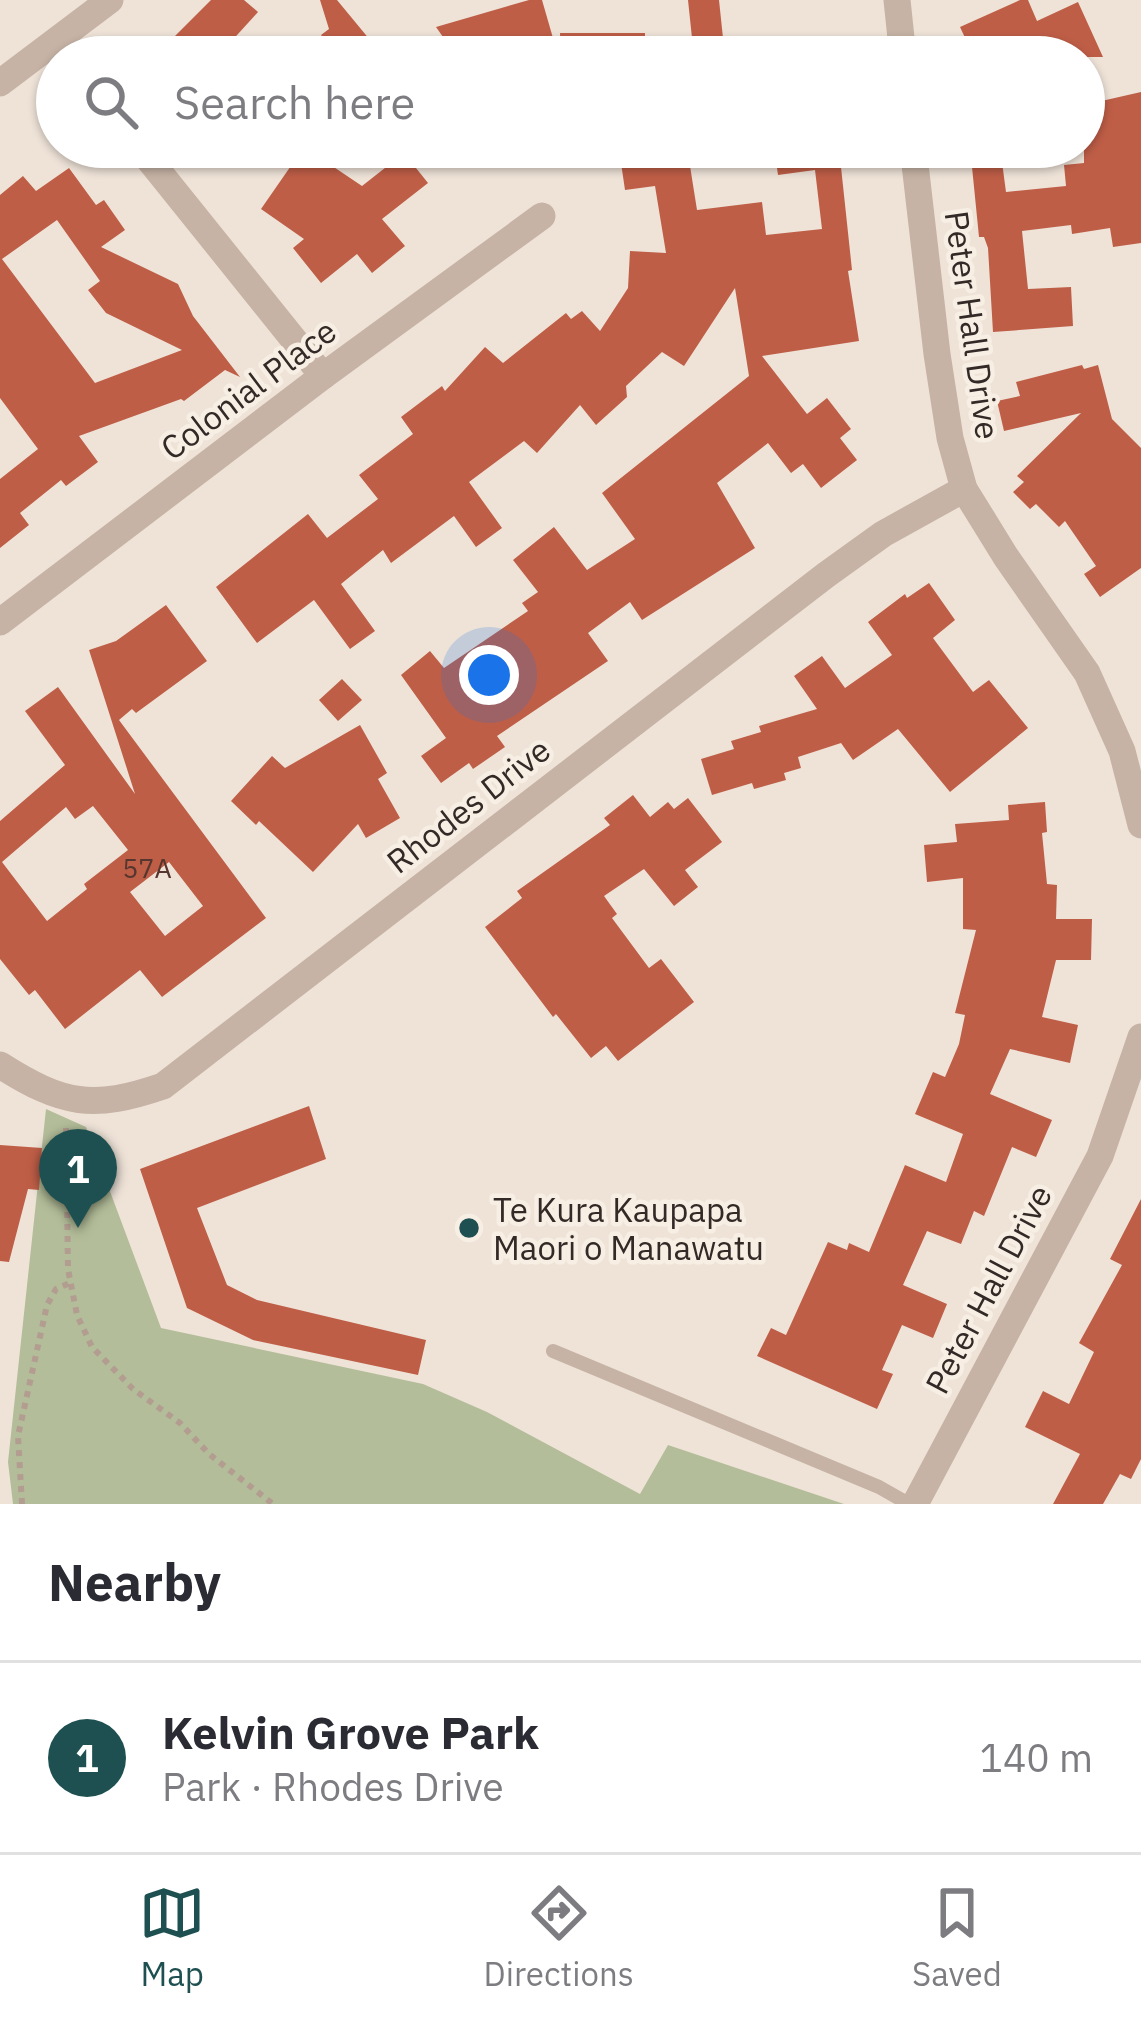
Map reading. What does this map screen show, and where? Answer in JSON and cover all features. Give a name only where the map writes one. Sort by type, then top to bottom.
[{"type":"street","points":[[75,36],[110,0]]},
{"type":"street","points":[[897,0],[901,36]]},
{"type":"street","points":[[0,83],[36,64]]},
{"type":"street","points":[[157,168],[323,376]]},
{"type":"street","name":"Peter Hall Drive","points":[[915,168],[937,354],[950,438],[964,488],[1087,673],[1122,751],[1141,825]]},
{"type":"street","name":"Colonial Place","points":[[0,622],[542,216]]},
{"type":"street","name":"Rhodes Drive","points":[[0,1065],[65,1100],[121,1100],[164,1086],[826,575],[883,534],[964,488]]},
{"type":"street","name":"Peter Hall Drive","points":[[912,1504],[1100,1156],[1141,1037]]},
{"type":"lane","points":[[553,1351],[912,1504]]},
{"type":"path","points":[[65,1100],[70,1283],[77,1315],[102,1360],[180,1423],[208,1454],[273,1504]]},
{"type":"path","points":[[22,1504],[18,1436],[47,1305],[56,1289],[70,1283]]},
{"type":"green space","points":[[46,1109],[86,1127],[161,1328],[423,1384],[487,1412],[640,1494],[668,1445],[844,1504],[13,1504],[8,1462]]},
{"type":"building","points":[[211,0],[244,0],[258,12],[236,36],[175,36]]},
{"type":"building","points":[[320,0],[337,0],[367,36],[322,36],[329,29]]},
{"type":"building","points":[[542,0],[552,36],[442,36],[436,27]]},
{"type":"building","points":[[688,0],[719,0],[723,36],[692,36]]},
{"type":"building","points":[[1020,0],[1028,0],[1037,21],[1078,2],[1093,36],[964,36],[960,27]]},
{"type":"building","points":[[560,33],[645,33],[645,36]]},
{"type":"building","points":[[1141,92],[1141,243],[1113,247],[1110,228],[1072,234],[1071,225],[1022,231],[1028,289],[1071,287],[1073,326],[993,332],[988,248],[984,237],[979,237],[972,168],[1003,168],[1006,192],[1066,186],[1064,168],[1105,168],[1105,100]]},
{"type":"building","points":[[69,168],[96,205],[104,200],[125,230],[101,247],[178,284],[193,316],[240,377],[225,370],[184,401],[79,436],[98,462],[66,486],[61,480],[20,513],[29,525],[0,548],[0,479],[38,449],[0,398],[0,195],[23,176],[36,191]],"holes":[[[57,220],[100,281],[88,290],[106,313],[182,350],[95,383],[2,259]]]},
{"type":"building","points":[[289,168],[335,168],[362,186],[385,168],[416,168],[428,183],[382,219],[405,246],[372,273],[357,254],[321,283],[293,248],[304,239],[261,209]]},
{"type":"building","points":[[622,168],[690,168],[697,210],[762,202],[766,235],[822,229],[815,170],[778,175],[777,168],[841,168],[852,270],[848,271],[859,341],[762,356],[807,414],[827,398],[851,429],[840,438],[857,460],[821,488],[803,464],[791,473],[768,443],[717,483],[755,548],[642,620],[630,602],[588,633],[608,661],[497,736],[505,747],[473,769],[469,763],[441,783],[421,756],[446,738],[401,675],[430,651],[444,668],[528,611],[522,603],[538,592],[513,560],[554,527],[587,570],[635,539],[602,493],[749,376],[735,288],[684,366],[662,352],[626,386],[627,397],[596,425],[580,405],[537,453],[524,441],[469,482],[502,528],[476,547],[454,516],[391,563],[383,550],[341,584],[375,631],[350,649],[314,600],[257,643],[216,587],[308,514],[327,538],[378,499],[359,475],[413,434],[401,417],[442,386],[445,391],[485,347],[503,363],[566,313],[571,319],[582,311],[600,331],[628,288],[630,251],[666,253],[655,186],[625,190]]},
{"type":"building","points":[[1082,365],[1084,369],[1098,365],[1112,419],[1141,448],[1141,568],[1100,597],[1084,574],[1096,566],[1065,521],[1059,527],[1036,504],[1030,509],[1013,492],[1024,482],[1017,476],[1081,413],[1004,431],[997,401],[1020,396],[1016,382]]},
{"type":"building","points":[[929,583],[955,620],[933,638],[973,692],[989,680],[1028,728],[950,792],[898,729],[853,760],[841,743],[798,757],[801,768],[784,773],[786,780],[754,789],[752,783],[712,795],[701,759],[734,749],[731,741],[761,732],[759,726],[817,709],[794,676],[822,656],[845,688],[892,655],[868,622],[905,594],[907,598]]},
{"type":"building","points":[[166,605],[207,661],[136,713],[132,709],[119,720],[266,918],[162,997],[140,970],[65,1029],[35,990],[29,995],[0,959],[0,821],[65,765],[25,711],[58,687],[135,794],[89,650],[116,641]],"holes":[[[93,806],[128,850],[47,921],[2,862],[66,807],[75,819]],[[169,862],[203,906],[165,936],[130,892]]]},
{"type":"building","points":[[342,679],[362,700],[338,721],[319,700]]},
{"type":"building","points":[[360,725],[387,773],[378,779],[400,818],[366,838],[358,824],[313,872],[231,801],[272,756],[285,768]]},
{"type":"building","points":[[633,795],[650,817],[668,802],[674,809],[688,798],[722,842],[685,870],[698,887],[674,906],[644,869],[604,896],[617,914],[612,918],[649,968],[661,959],[694,1002],[618,1061],[606,1046],[591,1058],[556,1014],[553,1017],[485,927],[522,898],[517,891],[610,825],[604,818]]},
{"type":"building","points":[[1045,802],[1047,832],[1042,833],[1047,884],[1057,885],[1056,919],[1092,919],[1091,960],[1056,960],[1042,1017],[1078,1025],[1070,1063],[1010,1049],[990,1094],[1052,1120],[1036,1157],[1012,1147],[984,1216],[974,1211],[961,1244],[927,1231],[903,1285],[947,1304],[933,1338],[902,1325],[882,1370],[893,1374],[877,1409],[757,1356],[771,1328],[786,1335],[828,1242],[847,1250],[849,1243],[869,1252],[905,1165],[946,1182],[963,1134],[915,1114],[933,1072],[945,1077],[959,1044],[965,1015],[955,1013],[976,930],[963,929],[963,878],[927,882],[924,845],[957,842],[955,824],[1009,820],[1008,805]]},
{"type":"building","points":[[309,1106],[326,1159],[197,1208],[227,1285],[257,1300],[426,1340],[418,1375],[253,1340],[187,1308],[140,1169]]},
{"type":"building","points":[[0,1145],[42,1148],[39,1190],[28,1189],[9,1262],[0,1261]]},
{"type":"building","points":[[1141,1199],[1141,1459],[1131,1479],[1120,1474],[1103,1504],[1053,1504],[1080,1454],[1025,1427],[1043,1391],[1069,1404],[1094,1352],[1079,1343],[1122,1265],[1110,1259]]},
{"type":"place","name":"Kelvin Grove Park","points":[[78,1228]]},
{"type":"place","name":"Te Kura Kaupapa Maori o Manawatu","points":[[469,1228]]}]
